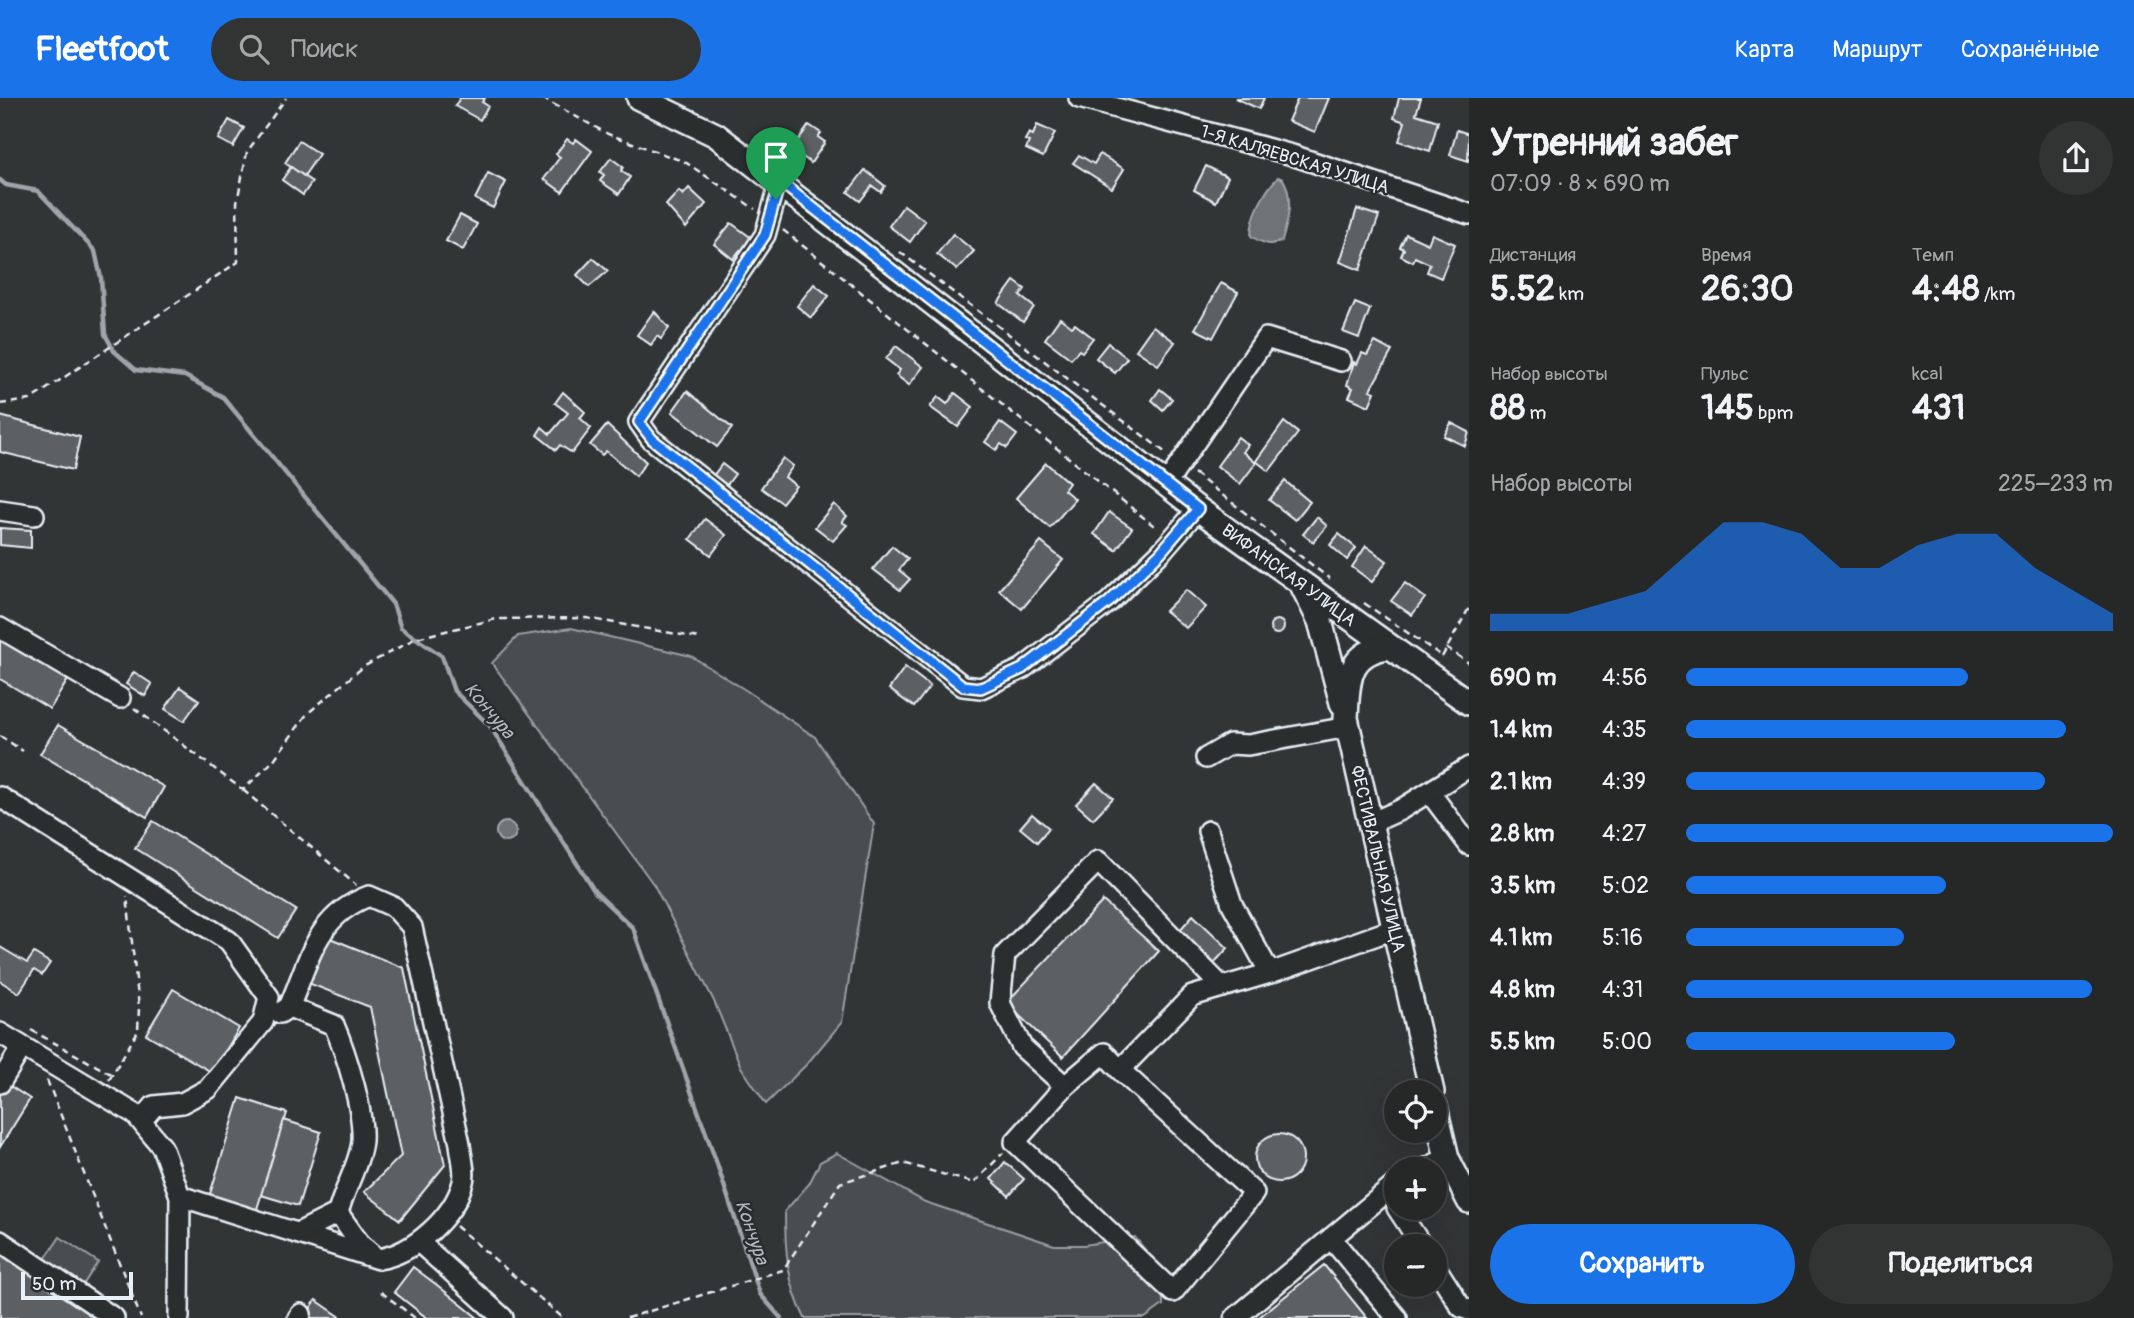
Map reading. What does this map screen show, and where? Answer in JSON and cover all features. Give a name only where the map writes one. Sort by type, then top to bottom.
[{"type":"main road","name":"ВИФАНСКАЯ УЛИЦА","points":[[639,98],[716,135],[780,182],[1198,509],[1469,703]]},
{"type":"main road","points":[[1300,581],[1320,621],[1347,722]]},
{"type":"main road","name":"ФЕСТИВАЛЬНАЯ УЛИЦА","points":[[1388,647],[1371,649],[1356,662],[1348,680],[1347,722],[1429,1080]]},
{"type":"main road","points":[[1447,1158],[1469,1201]]},
{"type":"street","name":"1-Я КАЛЯЕВСКАЯ УЛИЦА","points":[[1079,98],[1292,155],[1469,214]]},
{"type":"street","points":[[780,182],[765,235],[639,422],[652,439],[963,686],[981,688],[1022,669],[1109,602],[1172,540],[1198,509]]},
{"type":"street","points":[[1167,483],[1266,338],[1341,361]]},
{"type":"street","points":[[0,510],[34,515]]},
{"type":"street","points":[[0,628],[120,698]]},
{"type":"street","points":[[1206,758],[1230,744],[1248,745],[1347,722]]},
{"type":"street","points":[[1371,822],[1430,793],[1468,770]]},
{"type":"street","points":[[1430,793],[1469,845]]},
{"type":"street","points":[[0,797],[229,941],[269,997],[263,1022]]},
{"type":"street","points":[[1208,831],[1232,904],[1270,973]]},
{"type":"street","points":[[1065,1086],[1022,1047],[1000,1003],[1005,955],[1098,861],[1222,987]]},
{"type":"street","points":[[143,1119],[154,1105],[182,1103],[208,1089],[263,1022],[289,1007],[325,924],[348,904],[369,896],[394,907],[412,927],[464,1180],[454,1202],[443,1215],[419,1242],[400,1254],[378,1259],[180,1196]]},
{"type":"street","points":[[1120,1070],[1192,996],[1270,973],[1394,929]]},
{"type":"street","points":[[289,1007],[334,1025],[354,1085],[362,1141],[338,1213],[298,1233]]},
{"type":"street","points":[[0,1033],[143,1119],[162,1147],[180,1196],[179,1318]]},
{"type":"street","points":[[0,1083],[23,1047]]},
{"type":"street","points":[[1104,1053],[1254,1193],[1173,1292],[1014,1142],[1065,1086],[1104,1053]]},
{"type":"street","points":[[1234,1318],[1331,1238],[1384,1204]]},
{"type":"street","points":[[338,1213],[360,1244],[378,1259]]},
{"type":"street","points":[[1331,1238],[1397,1318]]},
{"type":"street","points":[[0,1241],[114,1318]]},
{"type":"street","points":[[419,1242],[503,1318]]},
{"type":"street","points":[[1447,1285],[1461,1307],[1469,1310]]},
{"type":"path","points":[[0,404],[30,400],[238,262],[237,202],[247,152],[286,98]]},
{"type":"path","points":[[542,98],[608,134],[685,162],[770,219],[1172,540]]},
{"type":"path","points":[[896,249],[1331,579]]},
{"type":"path","points":[[1363,603],[1442,656],[1469,608]]},
{"type":"path","points":[[243,790],[273,761],[307,714],[363,667],[416,638],[496,619],[573,618],[699,638]]},
{"type":"path","points":[[1446,648],[1469,663]]},
{"type":"path","points":[[120,698],[243,790],[369,896]]},
{"type":"path","points":[[0,736],[23,751]]},
{"type":"path","points":[[101,1093],[138,1031],[139,1007],[125,875]]},
{"type":"path","points":[[22,1025],[112,1074]]},
{"type":"path","points":[[43,1070],[141,1318]]},
{"type":"path","points":[[627,1318],[783,1270],[840,1183],[903,1163],[974,1183],[1014,1142]]},
{"type":"path","points":[[443,1215],[562,1318]]},
{"type":"path","points":[[381,1292],[415,1318]]},
{"type":"shaded area","points":[[1278,177],[1283,179],[1288,193],[1288,217],[1282,241],[1273,244],[1251,236],[1259,205]]},
{"type":"shaded area","points":[[571,628],[691,656],[747,691],[815,737],[874,824],[842,1022],[806,1065],[766,1104],[741,1067],[714,1001],[654,885],[492,663],[518,636]]},
{"type":"shaded area","points":[[506,822],[513,825],[516,832],[513,839],[506,842],[499,839],[496,832],[499,825]]},
{"type":"shaded area","points":[[837,1153],[925,1202],[1054,1245],[1084,1245],[1135,1237],[1162,1271],[1163,1305],[1145,1318],[805,1318],[794,1292],[788,1266],[785,1211],[809,1184],[820,1162]]},
{"type":"shaded area","points":[[60,1237],[98,1262],[81,1288],[43,1262]]},
{"type":"building","points":[[460,98],[485,98],[482,102],[488,106],[480,120],[455,106]]},
{"type":"building","points":[[1235,98],[1264,98],[1259,109]]},
{"type":"building","points":[[1298,98],[1329,98],[1315,132],[1288,121]]},
{"type":"building","points":[[1399,98],[1421,98],[1416,114],[1438,121],[1430,151],[1399,141],[1405,122],[1394,118]]},
{"type":"building","points":[[229,120],[244,128],[233,147],[218,139]]},
{"type":"building","points":[[809,125],[821,133],[818,137],[825,142],[811,163],[792,149]]},
{"type":"building","points":[[1037,125],[1055,133],[1043,157],[1026,149],[1029,142],[1025,140],[1029,133],[1033,135]]},
{"type":"building","points":[[1457,130],[1469,134],[1468,161],[1450,155]]},
{"type":"building","points":[[567,139],[573,143],[576,139],[592,151],[562,192],[544,179],[560,157],[556,154]]},
{"type":"building","points":[[299,141],[319,154],[304,176],[285,163]]},
{"type":"building","points":[[1100,154],[1124,169],[1112,188],[1073,163],[1079,155],[1094,164]]},
{"type":"building","points":[[611,158],[623,167],[621,171],[630,177],[619,194],[600,181],[604,175],[600,172]]},
{"type":"building","points":[[1206,166],[1228,177],[1216,202],[1194,190]]},
{"type":"building","points":[[291,167],[312,182],[303,195],[282,180]]},
{"type":"building","points":[[865,170],[885,186],[881,192],[872,186],[860,201],[848,192]]},
{"type":"building","points":[[488,173],[506,182],[493,208],[475,199]]},
{"type":"building","points":[[689,188],[706,204],[686,228],[666,205],[679,191],[683,195]]},
{"type":"building","points":[[904,205],[925,221],[910,242],[889,226]]},
{"type":"building","points":[[1357,209],[1379,216],[1360,270],[1340,262]]},
{"type":"building","points":[[460,215],[477,224],[463,250],[446,241]]},
{"type":"building","points":[[731,223],[753,239],[744,252],[740,250],[733,259],[714,244]]},
{"type":"building","points":[[953,234],[974,251],[957,270],[937,254]]},
{"type":"building","points":[[1406,234],[1428,244],[1432,234],[1455,244],[1441,278],[1427,272],[1430,264],[1415,257],[1413,262],[1401,256],[1404,249],[1400,247]]},
{"type":"building","points":[[593,258],[608,271],[589,287],[577,275]]},
{"type":"building","points":[[1014,281],[1025,289],[1020,296],[1034,307],[1023,322],[998,303]]},
{"type":"building","points":[[1221,283],[1238,292],[1213,338],[1195,329]]},
{"type":"building","points":[[814,284],[829,296],[811,318],[797,306]]},
{"type":"building","points":[[1355,303],[1370,309],[1359,338],[1343,332]]},
{"type":"building","points":[[654,311],[669,328],[661,339],[657,336],[651,345],[637,335]]},
{"type":"building","points":[[1060,318],[1072,327],[1075,324],[1093,338],[1082,352],[1079,350],[1071,359],[1045,339]]},
{"type":"building","points":[[1153,326],[1175,342],[1158,365],[1136,350]]},
{"type":"building","points":[[1375,342],[1392,351],[1370,390],[1375,392],[1369,406],[1349,397],[1353,388],[1347,385],[1354,362],[1357,364],[1362,353],[1367,355]]},
{"type":"building","points":[[1108,343],[1127,358],[1115,373],[1096,358]]},
{"type":"building","points":[[896,346],[923,367],[909,385],[896,375],[900,370],[886,359]]},
{"type":"building","points":[[1160,389],[1172,399],[1163,410],[1152,400]]},
{"type":"building","points":[[687,391],[732,428],[717,447],[672,412]]},
{"type":"building","points":[[563,392],[585,412],[580,418],[591,428],[572,453],[560,445],[556,450],[537,435],[542,427],[550,434],[568,413],[555,403]]},
{"type":"building","points":[[955,393],[973,407],[958,427],[930,407],[938,397],[947,404]]},
{"type":"building","points":[[0,416],[80,437],[73,470],[0,452]]},
{"type":"building","points":[[1000,422],[1017,435],[1007,448],[1001,444],[996,450],[985,442]]},
{"type":"building","points":[[1284,422],[1298,433],[1269,471],[1256,461]]},
{"type":"building","points":[[1451,423],[1469,432],[1465,446],[1444,436]]},
{"type":"building","points":[[607,425],[646,462],[636,476],[606,451],[602,455],[590,445]]},
{"type":"building","points":[[1238,437],[1248,445],[1243,452],[1256,463],[1240,484],[1217,466]]},
{"type":"building","points":[[783,458],[793,466],[785,477],[796,486],[782,503],[761,488]]},
{"type":"building","points":[[1046,463],[1069,483],[1064,490],[1075,499],[1050,528],[1016,498]]},
{"type":"building","points":[[722,464],[735,474],[726,486],[713,476]]},
{"type":"building","points":[[1285,481],[1310,502],[1295,520],[1269,500]]},
{"type":"building","points":[[834,504],[847,516],[842,522],[847,525],[833,541],[815,527]]},
{"type":"building","points":[[1109,512],[1132,528],[1116,550],[1094,534]]},
{"type":"building","points":[[1317,517],[1327,526],[1313,542],[1303,534]]},
{"type":"building","points":[[705,519],[726,535],[711,555],[690,539]]},
{"type":"building","points":[[0,528],[31,530],[31,548],[0,545]]},
{"type":"building","points":[[1339,534],[1356,548],[1347,560],[1330,545]]},
{"type":"building","points":[[1041,542],[1063,560],[1022,609],[999,590]]},
{"type":"building","points":[[892,546],[908,559],[899,570],[910,579],[900,590],[873,569]]},
{"type":"building","points":[[1366,546],[1387,561],[1372,582],[1352,567]]},
{"type":"building","points":[[1405,583],[1425,598],[1412,615],[1391,601]]},
{"type":"building","points":[[1186,590],[1206,607],[1186,628],[1165,611]]},
{"type":"building","points":[[1274,620],[1280,620],[1284,627],[1280,634],[1274,634],[1270,630],[1270,624]]},
{"type":"building","points":[[0,637],[69,678],[50,709],[0,679]]},
{"type":"building","points":[[905,667],[930,686],[914,707],[889,689]]},
{"type":"building","points":[[134,672],[152,684],[145,696],[126,684]]},
{"type":"building","points":[[180,687],[199,700],[184,721],[165,709]]},
{"type":"building","points":[[58,725],[164,787],[147,817],[40,754]]},
{"type":"building","points":[[1096,783],[1113,798],[1093,819],[1076,804]]},
{"type":"building","points":[[1032,814],[1049,828],[1037,842],[1020,828]]},
{"type":"building","points":[[153,821],[296,910],[278,938],[135,848]]},
{"type":"building","points":[[1103,901],[1159,951],[1063,1057],[1006,1003]]},
{"type":"building","points":[[1193,915],[1228,948],[1214,963],[1179,931]]},
{"type":"building","points":[[325,936],[404,968],[445,1165],[400,1220],[364,1192],[401,1156],[370,1007],[308,983]]},
{"type":"building","points":[[0,947],[27,963],[34,953],[50,963],[42,975],[34,970],[19,993],[0,981]]},
{"type":"building","points":[[173,989],[239,1028],[213,1073],[146,1034]]},
{"type":"building","points":[[7,1084],[30,1099],[0,1147],[0,1095]]},
{"type":"building","points":[[240,1098],[287,1113],[256,1212],[209,1197]]},
{"type":"building","points":[[284,1120],[321,1132],[298,1206],[261,1195]]},
{"type":"building","points":[[1279,1134],[1296,1141],[1303,1158],[1296,1175],[1279,1182],[1262,1175],[1255,1158],[1262,1141]]},
{"type":"building","points":[[1005,1162],[1024,1179],[1009,1196],[991,1179]]},
{"type":"building","points":[[0,1250],[105,1318],[0,1318]]},
{"type":"building","points":[[1324,1265],[1367,1318],[1258,1318]]},
{"type":"building","points":[[413,1267],[478,1318],[427,1318],[394,1292]]},
{"type":"building","points":[[316,1300],[342,1318],[304,1318]]},
{"type":"waterway","name":"Кончура","points":[[0,180],[6,185],[38,191],[95,251],[101,278],[105,334],[114,351],[136,370],[185,376],[223,397],[393,604],[401,628],[442,656],[454,691],[490,726],[595,892],[633,928],[760,1294],[781,1318]]},
{"type":"route","points":[[780,182],[1198,509],[1160,553],[1109,602],[1022,669],[981,688],[963,686],[652,439],[639,422],[765,235],[776,199],[780,182]]}]
